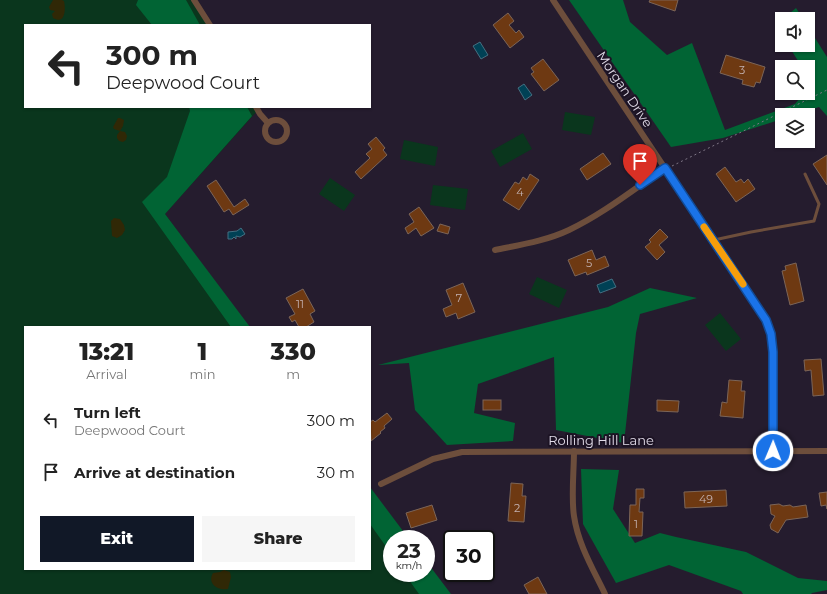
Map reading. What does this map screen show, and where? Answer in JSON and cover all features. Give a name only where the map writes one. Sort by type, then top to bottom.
[{"type":"street","points":[[194,0],[209,24]]},
{"type":"street","name":"Morgan Drive","points":[[553,0],[766,320],[771,334],[774,372],[773,451]]},
{"type":"street","points":[[257,108],[268,123]]},
{"type":"street","points":[[495,250],[568,231],[591,219],[666,169]]},
{"type":"street","points":[[574,451],[574,514],[576,527],[585,552],[605,594]]},
{"type":"street","name":"Rolling Hill Lane","points":[[381,484],[433,459],[462,452],[827,451]]},
{"type":"lane","points":[[714,240],[814,221],[819,204],[805,174]]},
{"type":"path","points":[[666,169],[827,90]]},
{"type":"green space","points":[[0,0],[194,0],[209,24],[24,24],[24,108],[257,108],[258,110],[165,214],[247,326],[24,326],[24,570],[371,570],[371,494],[388,530],[383,530],[383,582],[434,582],[445,594],[0,594]]},
{"type":"green space","points":[[138,0],[186,0],[199,24],[151,24],[136,5]]},
{"type":"green space","points":[[569,0],[623,0],[630,22],[667,55],[692,43],[725,130],[775,111],[775,121],[723,138],[671,147]]},
{"type":"green space","points":[[796,8],[799,12],[791,12]]},
{"type":"green space","points":[[815,38],[827,57],[827,116],[819,107],[815,108],[784,108],[795,104],[798,100],[815,100],[815,60],[798,60],[792,52],[815,52]]},
{"type":"green space","points":[[189,108],[248,108],[252,116],[165,214],[249,326],[230,326],[142,202],[167,177],[190,111]]},
{"type":"green space","points":[[565,112],[595,117],[591,135],[562,130]]},
{"type":"green space","points":[[523,133],[532,149],[500,167],[491,151]]},
{"type":"green space","points":[[404,140],[438,147],[435,166],[400,159]]},
{"type":"green space","points":[[330,178],[355,195],[344,211],[319,194]]},
{"type":"green space","points":[[433,185],[468,189],[465,210],[430,205]]},
{"type":"green space","points":[[537,277],[567,290],[559,308],[529,294]]},
{"type":"green space","points":[[650,288],[697,298],[640,314],[636,333],[624,443],[556,430],[554,357],[478,384],[474,413],[515,423],[513,441],[447,445],[415,410],[409,363],[378,365],[608,307]]},
{"type":"green space","points":[[720,313],[741,339],[726,351],[705,325]]},
{"type":"green space","points":[[581,469],[619,470],[613,509],[635,543],[660,533],[746,552],[798,578],[827,581],[827,590],[811,594],[743,594],[741,591],[669,565],[616,583],[583,524]]},
{"type":"green space","points":[[371,488],[402,530],[383,530],[383,542],[371,525]]},
{"type":"green space","points":[[435,573],[451,594],[419,594],[410,582],[435,582]]},
{"type":"sand","points":[[53,0],[64,1],[65,12],[64,16],[60,20],[53,18],[52,14],[55,11],[50,10],[49,7]]},
{"type":"sand","points":[[118,118],[124,120],[120,131],[114,129],[113,127]]},
{"type":"sand","points":[[120,131],[125,132],[127,136],[126,140],[123,142],[119,141],[117,138]]},
{"type":"sand","points":[[114,218],[120,219],[125,230],[122,235],[117,238],[112,236],[111,221]]},
{"type":"sand","points":[[224,570],[230,572],[231,577],[228,589],[220,589],[214,586],[211,577],[213,573]]},
{"type":"water","points":[[480,42],[488,55],[481,59],[473,46]]},
{"type":"water","points":[[524,84],[532,95],[525,100],[518,88]]},
{"type":"water","points":[[241,228],[245,234],[240,237],[236,236],[236,239],[234,237],[232,239],[228,239],[228,232],[237,231]]},
{"type":"water","points":[[612,279],[616,287],[600,293],[597,285]]},
{"type":"building","points":[[650,0],[678,0],[675,11],[649,2]]},
{"type":"building","points":[[508,13],[514,21],[509,25],[516,33],[519,30],[524,37],[510,48],[493,25]]},
{"type":"building","points":[[726,55],[765,67],[760,83],[756,82],[754,87],[742,84],[743,80],[720,73]]},
{"type":"building","points":[[543,59],[559,80],[544,91],[531,74],[534,72],[531,68]]},
{"type":"building","points":[[376,137],[385,148],[383,150],[387,155],[361,179],[355,172],[370,158],[366,154],[372,149],[368,144]]},
{"type":"building","points":[[603,153],[611,164],[587,180],[580,169]]},
{"type":"building","points":[[827,155],[827,185],[813,164]]},
{"type":"building","points":[[725,167],[736,182],[741,179],[744,183],[748,179],[755,189],[736,202],[716,174]]},
{"type":"building","points":[[530,174],[539,180],[519,210],[503,200],[515,182],[519,184],[523,177],[527,180]]},
{"type":"building","points":[[216,180],[234,207],[245,199],[249,205],[233,215],[229,209],[224,212],[207,186]]},
{"type":"building","points":[[419,207],[434,228],[421,236],[416,228],[408,234],[405,228],[414,222],[409,214]]},
{"type":"building","points":[[440,224],[450,227],[448,234],[437,231]]},
{"type":"building","points":[[660,229],[668,237],[659,245],[665,252],[657,260],[645,247],[651,242],[649,240]]},
{"type":"building","points":[[592,250],[596,260],[605,256],[609,266],[587,275],[586,272],[575,276],[568,260]]},
{"type":"building","points":[[796,263],[804,301],[790,305],[782,271],[786,270],[785,266]]},
{"type":"building","points":[[463,283],[475,312],[458,319],[456,313],[446,317],[443,309],[452,305],[446,290]]},
{"type":"building","points":[[303,289],[315,311],[310,314],[314,322],[308,326],[298,326],[295,320],[292,322],[289,317],[295,314],[286,298]]},
{"type":"building","points":[[821,359],[824,395],[813,396],[811,370],[805,371],[804,360]]},
{"type":"building","points":[[729,380],[742,381],[741,391],[745,391],[743,418],[720,416],[722,402],[727,403]]},
{"type":"building","points":[[483,400],[501,400],[501,410],[483,410]]},
{"type":"building","points":[[657,400],[679,401],[678,412],[657,411]]},
{"type":"building","points":[[387,413],[392,419],[384,426],[385,428],[380,432],[381,433],[371,441],[371,421],[373,420],[375,422]]},
{"type":"building","points":[[511,483],[523,484],[522,496],[526,496],[524,522],[508,521]]},
{"type":"building","points":[[636,489],[644,489],[644,498],[640,498],[639,512],[643,512],[642,536],[629,536],[630,505],[636,505]]},
{"type":"building","points":[[726,490],[727,506],[685,508],[684,492]]},
{"type":"building","points":[[827,492],[827,509],[826,505],[821,506],[819,493]]},
{"type":"building","points":[[779,504],[783,506],[790,505],[793,507],[806,505],[808,517],[786,520],[778,533],[771,529],[770,525],[775,516],[771,514],[770,505]]},
{"type":"building","points":[[432,505],[437,520],[411,528],[406,513]]},
{"type":"building","points":[[538,577],[547,594],[529,594],[524,585]]},
{"type":"slow traffic","points":[[704,227],[743,284]]},
{"type":"route","points":[[640,185],[665,168],[766,320],[771,334],[773,352],[773,451]]}]
